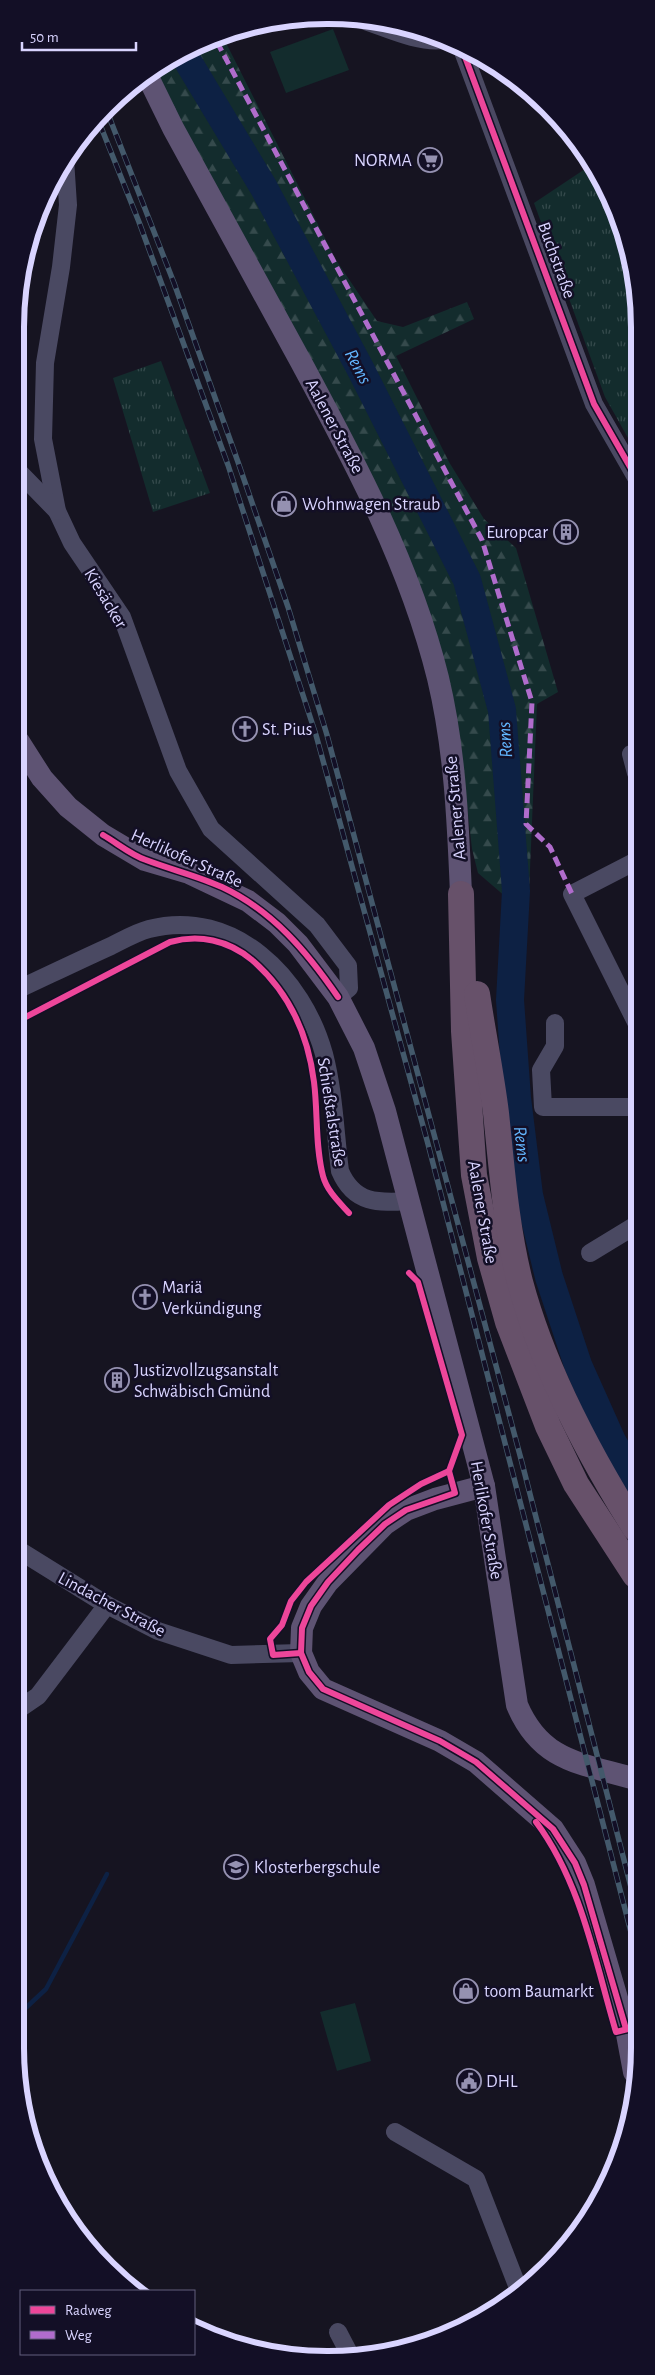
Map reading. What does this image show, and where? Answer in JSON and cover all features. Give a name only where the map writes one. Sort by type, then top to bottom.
[{"type":"highway","points":[[461,894],[495,1110],[507,1220],[520,1282],[556,1380],[582,1433],[631,1521]]},
{"type":"highway","name":"Aalener Straße","points":[[461,894],[464,1031],[474,1175],[490,1258],[508,1322],[548,1426],[576,1484],[631,1569]]},
{"type":"main road","name":"Aalener Straße","points":[[150,81],[367,486],[406,575],[432,657],[446,719],[457,804],[461,894]]},
{"type":"main road","name":"Herlikofer Straße","points":[[24,750],[42,778],[68,807],[103,835],[145,860],[189,873],[248,901],[278,923],[298,944],[338,997],[367,1057],[385,1111],[484,1486],[517,1705],[524,1721],[544,1746],[558,1756],[631,1777]]},
{"type":"main road","points":[[484,1486],[435,1499],[406,1510],[385,1524],[328,1582],[312,1606],[302,1628],[301,1653],[309,1672],[323,1689],[440,1741],[476,1762],[553,1830],[575,1863],[584,1885],[626,2029],[631,2056]]},
{"type":"main road","points":[[522,1802],[557,1854],[577,1898],[616,2032],[631,2070]]},
{"type":"street","points":[[396,32],[414,37]]},
{"type":"street","name":"Buchstraße","points":[[466,57],[594,404],[631,469]]},
{"type":"street","name":"Kiesäcker","points":[[67,172],[68,206],[61,268],[46,363],[43,439],[57,511],[72,543],[122,617],[178,771],[211,829],[317,925],[348,966],[349,988],[338,997]]},
{"type":"street","points":[[24,477],[57,511]]},
{"type":"street","points":[[631,864],[572,894],[631,1012]]},
{"type":"street","name":"Schießtalstraße","points":[[24,986],[148,929],[187,924],[225,933],[261,954],[289,982],[312,1022],[324,1054],[331,1085],[340,1171],[345,1183],[354,1192],[367,1199],[381,1203],[409,1201]]},
{"type":"street","points":[[555,1023],[555,1046],[541,1070],[543,1107],[631,1107]]},
{"type":"street","points":[[590,1253],[631,1228]]},
{"type":"street","name":"Lindacher Straße","points":[[24,1554],[107,1605],[158,1631],[231,1656],[301,1653]]},
{"type":"street","points":[[24,1706],[38,1696],[107,1605]]},
{"type":"street","points":[[395,2132],[476,2179],[517,2284]]},
{"type":"street","points":[[338,2332],[348,2351]]},
{"type":"green space","points":[[333,29],[349,70],[286,93],[270,52]]},
{"type":"green space","points":[[225,42],[336,260],[377,321],[403,327],[467,302],[474,319],[396,356],[449,462],[484,519],[516,548],[558,692],[537,704],[528,916],[478,873],[472,849],[463,770],[447,679],[158,76],[193,55]]},
{"type":"green space","points":[[586,168],[608,211],[621,249],[631,308],[631,443],[605,397],[534,203]]},
{"type":"green space","points":[[161,361],[210,493],[153,512],[113,378]]},
{"type":"green space","points":[[355,2003],[371,2061],[337,2071],[320,2012]]},
{"type":"waterway","name":"Rems","points":[[186,59],[264,188],[361,370],[467,580],[502,710],[516,891],[510,1000],[517,1098],[529,1195],[549,1277],[578,1365],[612,1441],[631,1473]]},
{"type":"waterway","points":[[24,2010],[46,1989],[107,1874]]},
{"type":"railway","points":[[109,117],[174,283],[238,462],[288,607],[327,735],[521,1459],[631,1887]]},
{"type":"railway","points":[[100,126],[139,222],[228,465],[316,735],[428,1144],[631,1932]]},
{"type":"marked path","points":[[218,44],[482,540],[532,702],[526,824],[550,847],[572,894]]},
{"type":"cycle path","points":[[465,57],[594,404],[631,469]]},
{"type":"cycle path","points":[[103,835],[140,858],[213,883],[257,908],[288,934],[314,964],[338,997]]},
{"type":"cycle path","points":[[24,1018],[170,942],[202,939],[223,943],[243,953],[265,972],[276,985],[301,1030],[307,1047],[314,1082],[320,1165],[330,1191],[349,1213]]},
{"type":"cycle path","points":[[409,1273],[418,1282],[462,1435],[449,1471],[455,1493],[406,1510],[385,1524],[358,1550],[328,1582],[311,1606],[302,1628],[301,1653],[309,1672],[323,1689],[440,1741],[476,1762],[553,1829],[575,1863],[584,1885],[626,2029]]},
{"type":"cycle path","points":[[301,1653],[273,1655],[270,1639],[282,1625],[291,1601],[306,1582],[389,1505],[421,1484],[449,1471]]},
{"type":"cycle path","points":[[536,1822],[565,1870],[576,1896],[616,2032],[631,2028]]},
{"type":"place","name":"NORMA","points":[[430,160]]},
{"type":"place","name":"Wohnwagen Straub","points":[[284,504]]},
{"type":"place","name":"Europcar","points":[[566,532]]},
{"type":"place","name":"St. Pius","points":[[245,729]]},
{"type":"place","name":"Mariä Verkündigung","points":[[145,1297]]},
{"type":"place","name":"Justizvollzugsanstalt Schwäbisch Gmünd","points":[[117,1380]]},
{"type":"place","name":"Klosterbergschule","points":[[236,1867]]},
{"type":"place","name":"toom Baumarkt","points":[[466,1991]]},
{"type":"place","name":"DHL","points":[[469,2081]]}]
